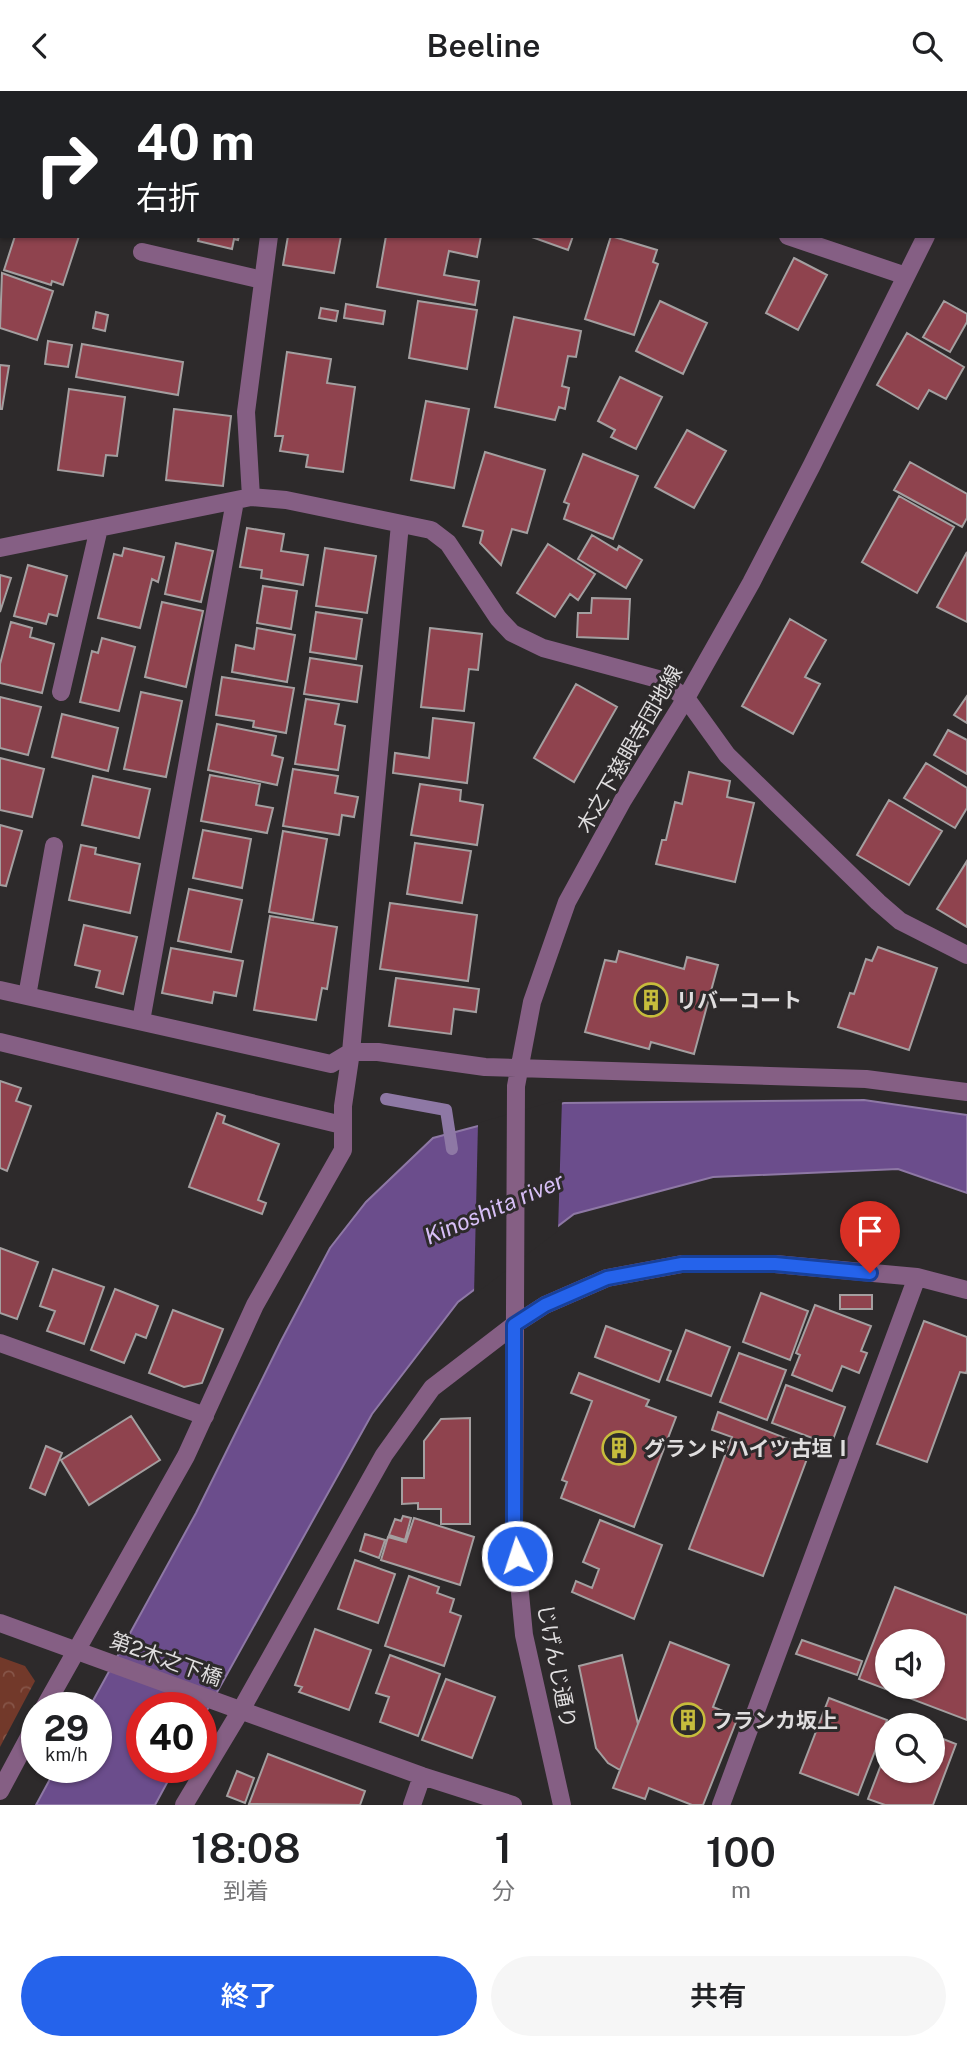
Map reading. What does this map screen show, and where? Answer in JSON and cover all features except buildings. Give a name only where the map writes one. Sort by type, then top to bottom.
[{"type":"street","points":[[141,1021],[243,499],[246,412],[269,238]]},
{"type":"street","points":[[794,238],[906,276]]},
{"type":"street","name":"木之下慈眼寺団地線","points":[[514,1325],[517,1077],[532,1002],[567,902],[623,800],[686,698],[751,583],[813,465],[925,238]]},
{"type":"street","points":[[142,252],[262,280]]},
{"type":"street","points":[[0,548],[243,499],[286,501],[430,530],[448,543],[498,618],[512,633],[543,648],[658,679],[686,698],[727,755],[878,902],[900,921],[967,955]]},
{"type":"street","points":[[53,1692],[186,1456],[255,1305],[343,1150],[342,1125],[400,524]]},
{"type":"street","points":[[61,692],[99,528]]},
{"type":"street","points":[[27,996],[54,846]]},
{"type":"street","points":[[0,990],[331,1064],[351,1052],[378,1052],[485,1067],[517,1077],[866,1079],[967,1092]]},
{"type":"street","points":[[0,1042],[342,1125]]},
{"type":"street","points":[[184,1805],[233,1707],[384,1455],[432,1388],[514,1325],[545,1305],[607,1278],[682,1264],[775,1264],[918,1277],[967,1290]]},
{"type":"street","points":[[721,1805],[918,1277]]},
{"type":"street","name":"じげんじ通り","points":[[514,1325],[514,1530],[523,1622],[562,1805]]},
{"type":"street","points":[[0,1343],[205,1416]]},
{"type":"street","name":"第2木之下橋","points":[[0,1623],[422,1776],[513,1805]]},
{"type":"street","points":[[0,1791],[21,1752]]},
{"type":"street","points":[[412,1805],[422,1776]]},
{"type":"green space","points":[[0,1657],[25,1666],[35,1681],[29,1692],[21,1692],[21,1707],[0,1747]]},
{"type":"water","name":"Kinoshita river","points":[[864,1100],[967,1115],[967,1193],[898,1169],[713,1177],[574,1214],[458,1302],[372,1414],[217,1692],[126,1692],[126,1783],[167,1783],[155,1805],[36,1805],[48,1783],[112,1783],[112,1692],[98,1692],[196,1513],[330,1248],[366,1202],[433,1138],[564,1103]]},
{"type":"pier","points":[[562,1099],[558,1231],[474,1295],[478,1123]]},
{"type":"waterway","points":[[386,1099],[446,1110],[452,1149]]},
{"type":"place","name":"リバーコート","points":[[651,1000]]},
{"type":"place","name":"グランドハイツ古垣Ⅰ","points":[[619,1448]]},
{"type":"place","name":"フランカ坂上","points":[[688,1720]]},
{"type":"route","points":[[517,1556],[514,1530],[514,1325],[545,1305],[607,1278],[682,1264],[775,1264],[870,1273]]}]
